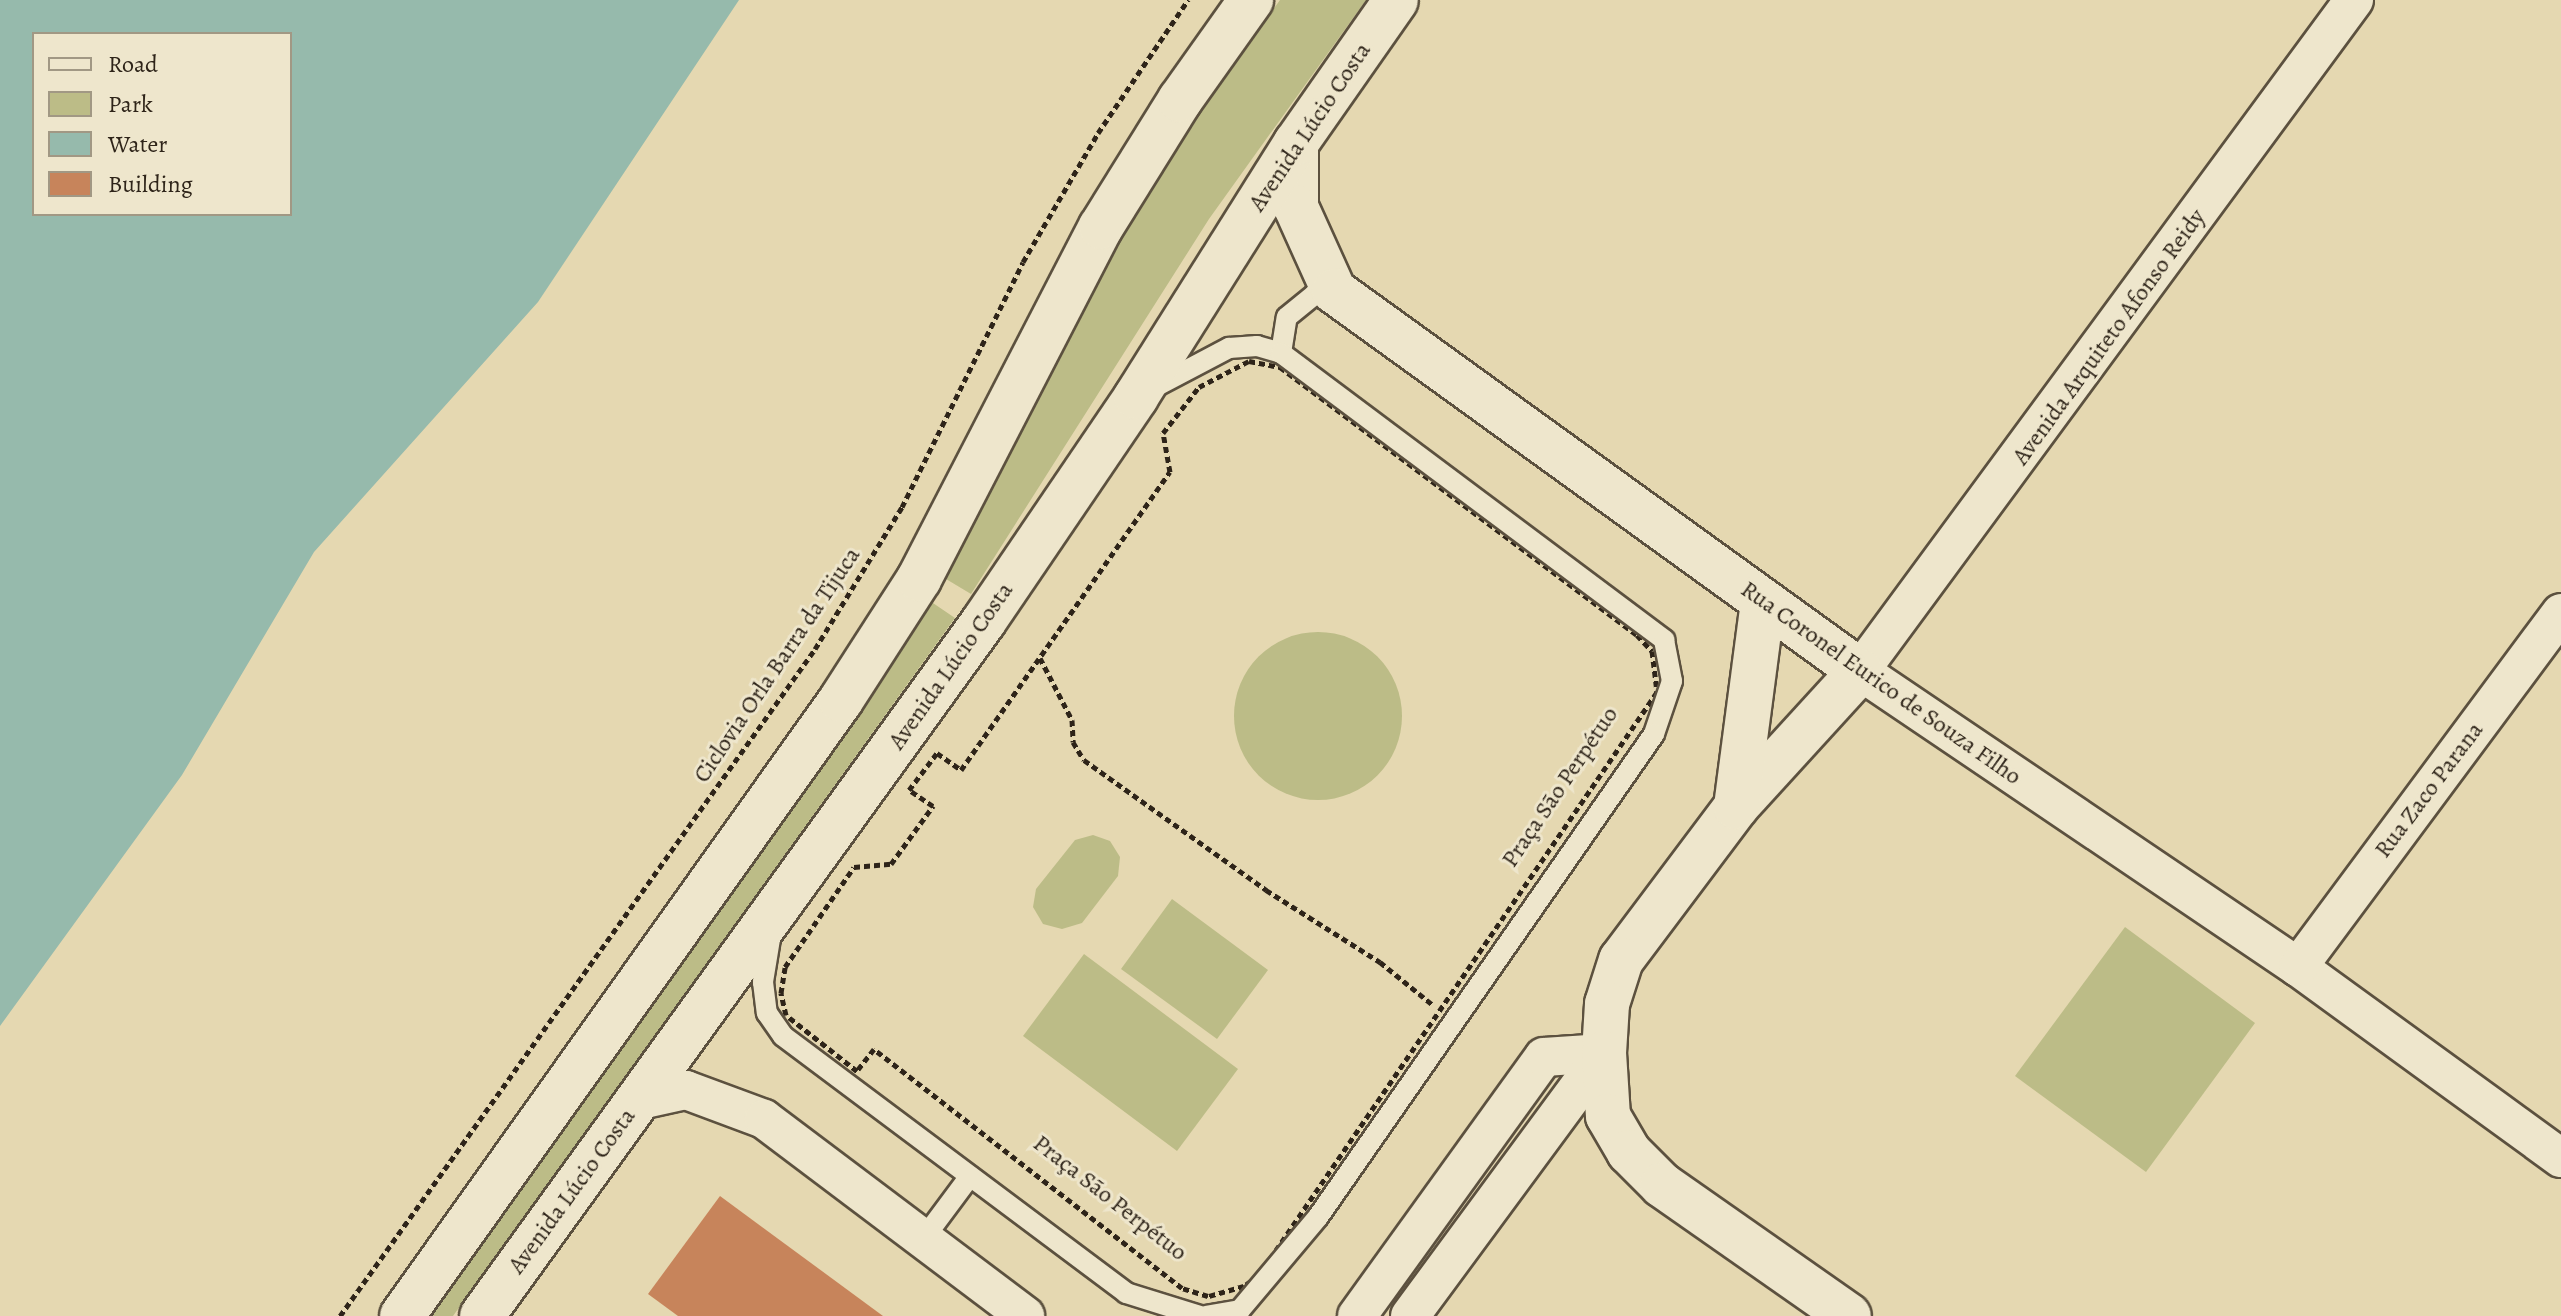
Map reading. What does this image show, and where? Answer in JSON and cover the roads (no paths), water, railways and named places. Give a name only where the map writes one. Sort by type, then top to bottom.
[{"type":"main road","points":[[402,1316],[867,660],[919,579],[1101,227],[1180,100],[1251,0]]},
{"type":"main road","name":"Avenida Lúcio Costa","points":[[482,1316],[984,621],[1136,397],[1296,143],[1396,0]]},
{"type":"main road","name":"Rua Coronel Eurico de Souza Filho","points":[[1296,143],[1296,207],[1334,291],[1860,671]]},
{"type":"main road","points":[[1736,807],[1763,603]]},
{"type":"main road","points":[[1849,1316],[1662,1185],[1629,1152],[1608,1116],[1604,1053],[1607,1004],[1621,960],[1736,807],[1860,671]]},
{"type":"street","name":"Avenida Arquiteto Afonso Reidy","points":[[1860,671],[2354,0]]},
{"type":"street","name":"Rua Zaco Parana","points":[[2298,967],[2561,613]]},
{"type":"street","name":"Rua Coronel Eurico de Souza Filho","points":[[1860,671],[2298,967],[2561,1158]]},
{"type":"street","points":[[1357,1316],[1544,1057],[1604,1053]]},
{"type":"street","points":[[1410,1316],[1604,1053]]},
{"type":"street","points":[[636,1101],[686,1090],[764,1119],[1025,1316]]},
{"type":"lane","points":[[1281,353],[1287,317],[1315,294],[1334,291]]},
{"type":"lane","name":"Praça São Perpétuo","points":[[1136,397],[1229,348],[1257,346],[1281,353],[1664,640],[1672,681],[1654,734],[1318,1217],[1240,1310],[1207,1316]]},
{"type":"lane","points":[[774,911],[763,982],[767,1013],[783,1036],[1126,1293],[1200,1316]]},
{"type":"lane","points":[[924,1238],[970,1176]]},
{"type":"water","points":[[0,0],[739,0],[538,302],[314,552],[182,775],[0,1026]]}]
